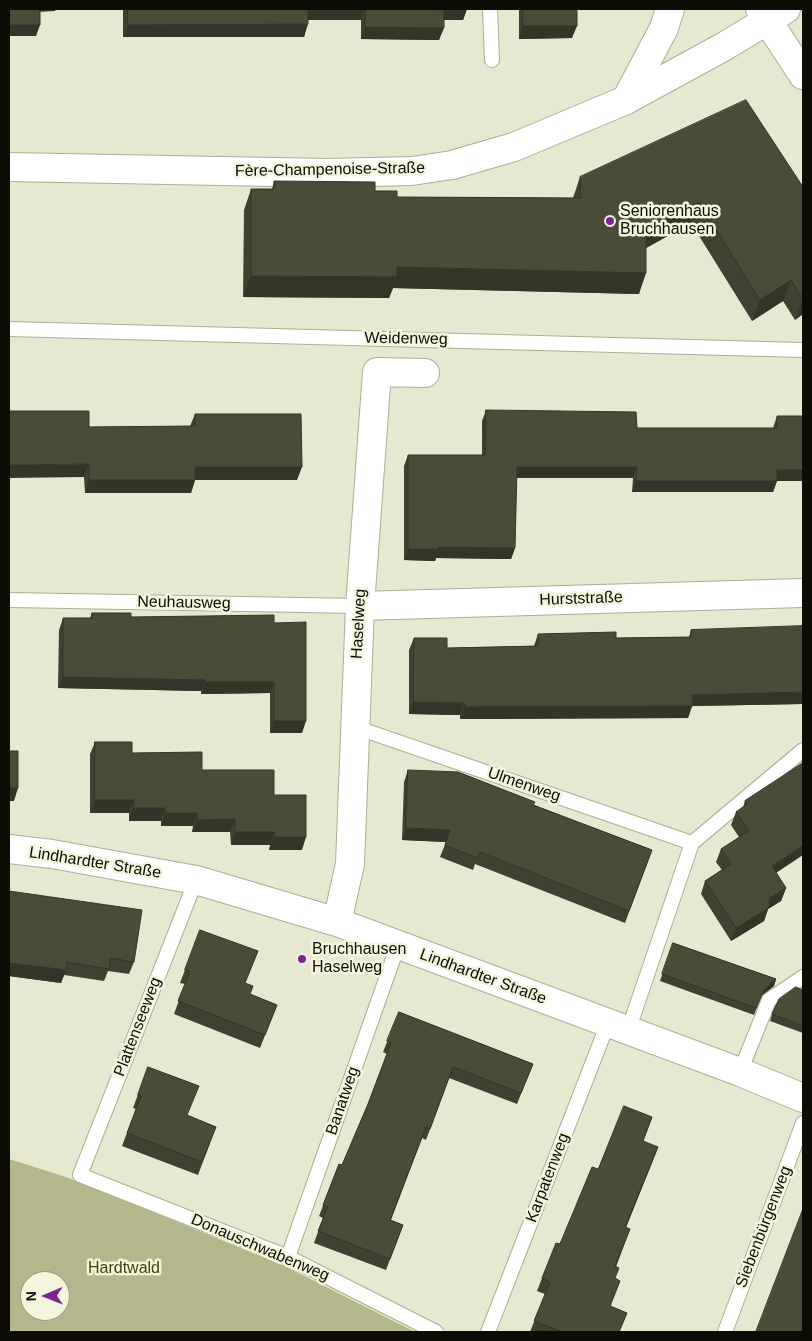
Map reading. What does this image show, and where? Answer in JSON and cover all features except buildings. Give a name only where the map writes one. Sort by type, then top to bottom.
[{"type":"street","points":[[626,100],[664,28],[670,9]]},
{"type":"street","points":[[771,12],[803,75]]},
{"type":"street","name":"Fère-Champenoise-Straße","points":[[9,167],[328,173],[412,171],[487,157],[626,100],[725,46],[771,12]]},
{"type":"street","name":"Haselweg","points":[[337,922],[350,864],[360,606],[377,372],[424,373]]},
{"type":"street","name":"Hurststraße","points":[[360,606],[803,593]]},
{"type":"street","name":"Lindhardter Straße","points":[[9,849],[52,854],[196,880],[337,922],[740,1072],[803,1098]]},
{"type":"lane","points":[[490,9],[492,60]]},
{"type":"lane","name":"Weidenweg","points":[[9,329],[803,350]]},
{"type":"lane","name":"Neuhausweg","points":[[9,600],[360,606]]},
{"type":"lane","name":"Ulmenweg","points":[[355,727],[692,843]]},
{"type":"lane","points":[[618,1027],[692,843],[803,750]]},
{"type":"lane","name":"Plattenseeweg","points":[[80,1174],[196,880]]},
{"type":"lane","name":"Banatweg","points":[[288,1257],[398,945]]},
{"type":"lane","points":[[740,1072],[769,1000],[803,977]]},
{"type":"lane","name":"Karpatenweg","points":[[488,1332],[618,1027]]},
{"type":"lane","name":"Siebenbürgenweg","points":[[725,1332],[803,1122]]},
{"type":"lane","name":"Donauschwabenweg","points":[[80,1174],[288,1257],[436,1332]]},
{"type":"green space","name":"Hardtwald","points":[[9,1159],[66,1177],[283,1265],[415,1332],[9,1332]]},
{"type":"place","name":"Seniorenhaus Bruchhausen","points":[[610,221]]},
{"type":"place","name":"Bruchhausen Haselweg","points":[[302,959]]}]
